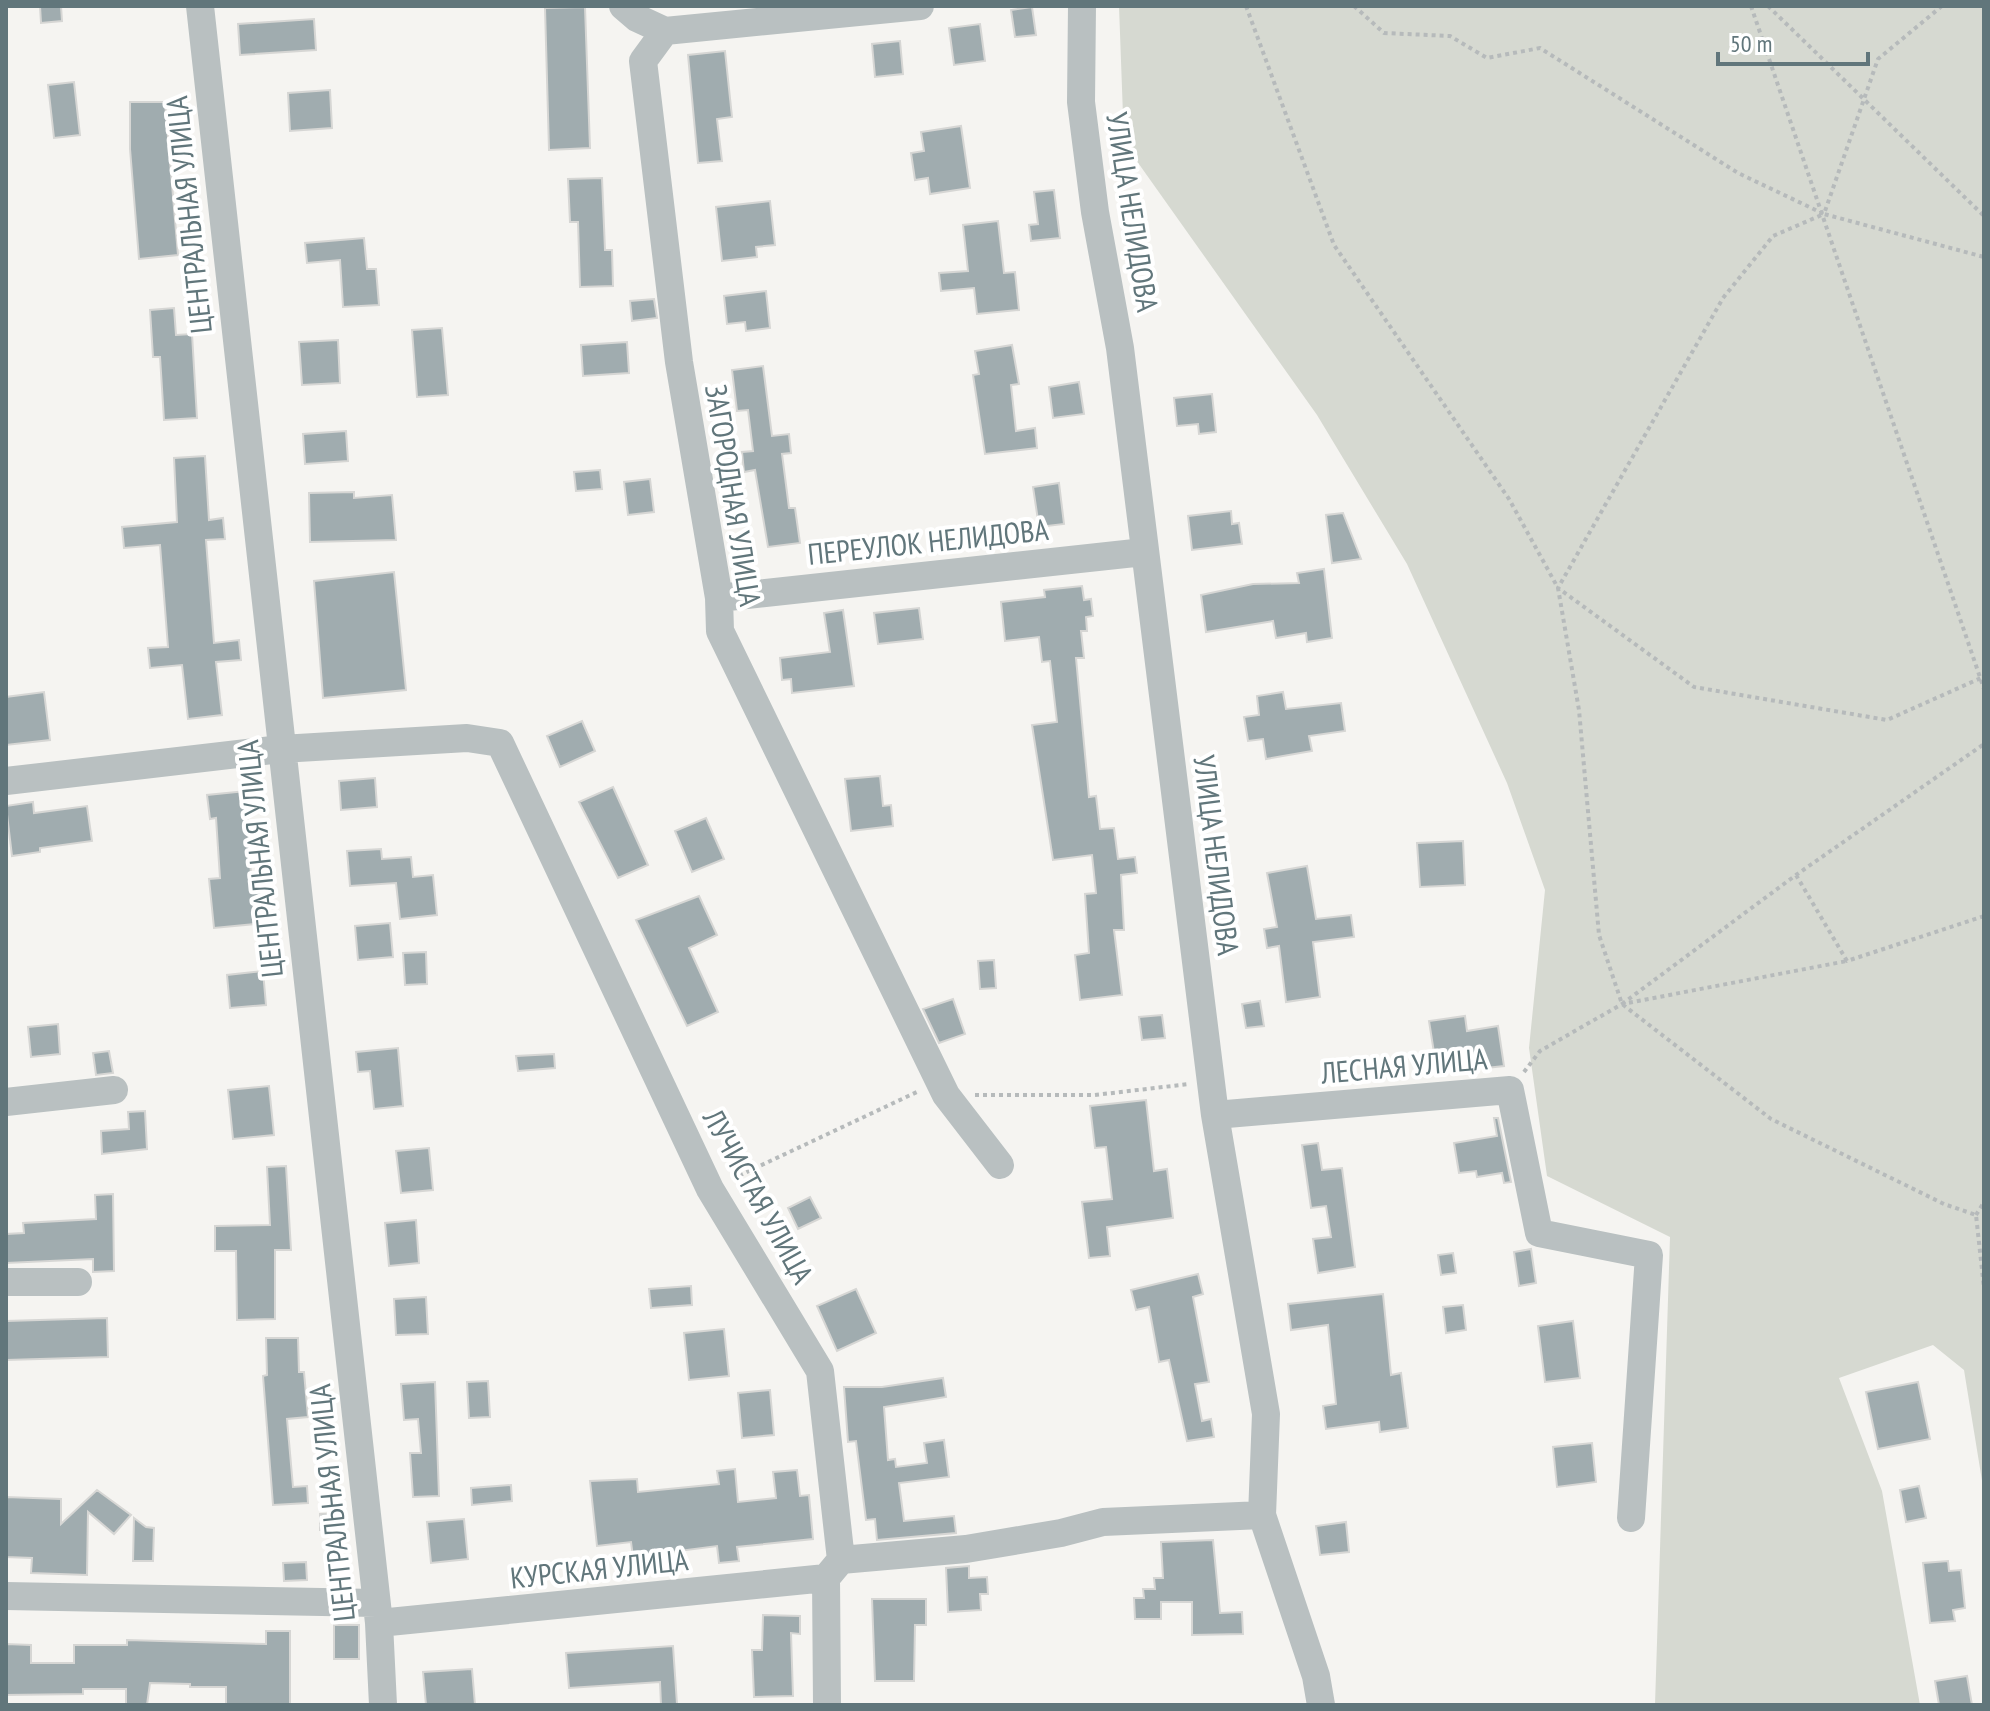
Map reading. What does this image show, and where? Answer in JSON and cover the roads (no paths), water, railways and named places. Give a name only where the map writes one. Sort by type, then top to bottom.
[{"type":"street","name":"ЦЕНТРАЛЬНАЯ УЛИЦА","points":[[200,6],[378,1613],[383,1705]]},
{"type":"street","points":[[623,6],[637,18],[665,31],[920,6]]},
{"type":"street","name":"УЛИЦА НЕЛИДОВА","points":[[1082,6],[1081,102],[1095,212],[1120,348],[1215,1115],[1266,1414],[1262,1515],[1316,1676],[1321,1705]]},
{"type":"street","name":"ЗАГОРОДНАЯ УЛИЦА","points":[[665,31],[643,61],[679,362],[719,598],[720,631],[946,1095],[1000,1165]]},
{"type":"street","name":"ПЕРЕУЛОК НЕЛИДОВА","points":[[719,598],[1144,552]]},
{"type":"street","name":"ЛУЧИСТАЯ УЛИЦА","points":[[281,749],[467,738],[500,743],[710,1189],[820,1371],[833,1569],[827,1705]]},
{"type":"street","points":[[6,781],[281,749]]},
{"type":"street","points":[[6,1102],[114,1090]]},
{"type":"street","name":"ЛЕСНАЯ УЛИЦА","points":[[1215,1115],[1510,1090],[1539,1233],[1649,1255],[1631,1518]]},
{"type":"street","points":[[6,1282],[78,1282]]},
{"type":"street","name":"КУРСКАЯ УЛИЦА","points":[[6,1596],[378,1613],[833,1569],[966,1549],[1103,1522],[1262,1515]]}]
